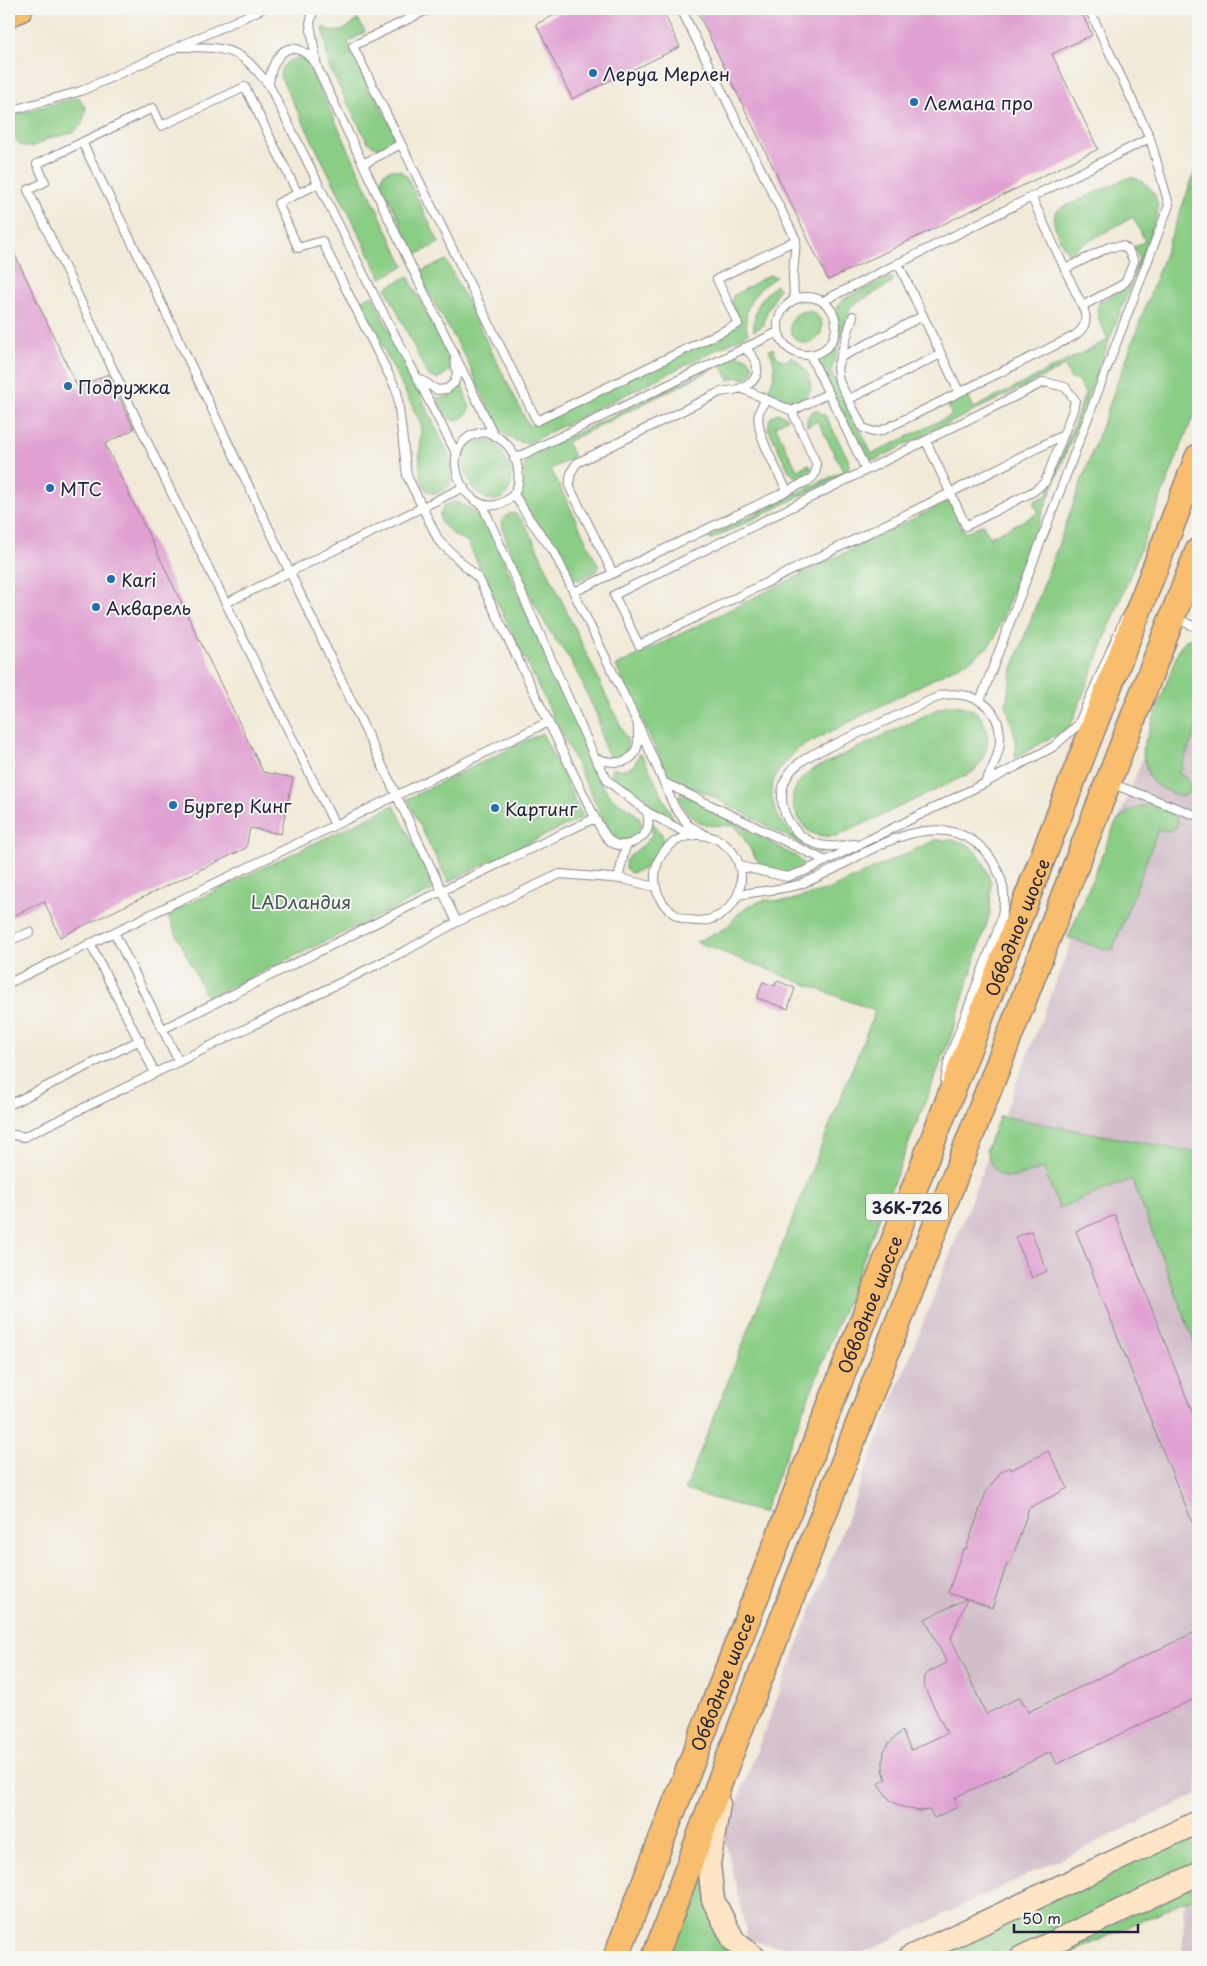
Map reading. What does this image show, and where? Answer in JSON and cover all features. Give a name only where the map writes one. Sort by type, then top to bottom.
[{"type":"main road","points":[[9,14],[20,9]]},
{"type":"main road","name":"Обводное шоссе","points":[[616,1957],[723,1677],[1198,457]]},
{"type":"main road","name":"Обводное шоссе","points":[[655,1957],[725,1768],[1198,551]]},
{"type":"main road","points":[[725,1768],[709,1864],[713,1900],[734,1941],[754,1957]]},
{"type":"main road","points":[[910,1957],[1198,1822]]},
{"type":"main road","points":[[1022,1957],[1054,1950],[1198,1874]]},
{"type":"lane","points":[[9,111],[81,91],[182,47],[262,9]]},
{"type":"lane","points":[[314,9],[310,23],[317,67]]},
{"type":"lane","points":[[429,9],[353,46],[537,421],[738,324],[717,279],[796,240]]},
{"type":"lane","points":[[681,9],[796,240],[793,274],[794,299]]},
{"type":"lane","points":[[980,701],[1169,205],[1150,138],[1089,9]]},
{"type":"lane","points":[[182,47],[207,47],[226,51],[246,60],[269,85],[456,453]]},
{"type":"lane","points":[[269,85],[270,71],[275,59],[285,51],[295,48],[306,53],[317,67],[494,435]]},
{"type":"lane","points":[[298,194],[245,87],[161,126],[153,108],[37,164],[45,182],[28,190],[156,460],[335,824]]},
{"type":"lane","points":[[823,301],[1150,138]]},
{"type":"lane","points":[[82,142],[144,266],[458,922]]},
{"type":"lane","points":[[363,164],[401,144]]},
{"type":"lane","points":[[318,184],[278,203],[298,248],[322,242],[397,392],[407,476],[439,541],[479,578],[595,818],[608,838],[614,844],[626,845],[638,839],[647,831],[646,812]]},
{"type":"lane","points":[[854,316],[837,368],[863,428],[873,432],[881,431],[1081,331],[1087,318],[1031,196]]},
{"type":"lane","points":[[1065,269],[1109,247],[1123,246],[1134,260],[1128,276],[1122,285],[1082,306]]},
{"type":"lane","points":[[898,263],[959,392]]},
{"type":"lane","points":[[804,297],[814,297],[823,301],[830,307],[835,316],[837,326],[831,344],[824,351],[810,355],[796,354],[787,349],[781,341],[778,332],[780,313],[786,305],[794,299],[804,297]]},
{"type":"lane","points":[[841,357],[923,316]]},
{"type":"lane","points":[[514,459],[778,332]]},
{"type":"lane","points":[[612,573],[570,488],[569,479],[572,470],[577,464],[720,392],[741,388],[754,379],[758,371],[757,362],[752,354],[744,348]]},
{"type":"lane","points":[[418,378],[436,390],[447,389],[454,384],[457,375],[454,351]]},
{"type":"lane","points":[[849,399],[941,354]]},
{"type":"lane","points":[[810,355],[866,470]]},
{"type":"lane","points":[[926,441],[950,493],[966,526],[1034,491],[1044,482],[1063,435],[1073,410],[1075,400],[1066,387],[1044,382],[614,595],[639,645],[950,493],[1063,435]]},
{"type":"lane","points":[[574,592],[808,481],[814,476],[817,470],[816,463],[792,411],[741,388]]},
{"type":"lane","points":[[792,411],[829,393]]},
{"type":"lane","points":[[766,399],[759,414],[759,428],[787,491]]},
{"type":"lane","points":[[477,432],[487,432],[500,438],[509,447],[514,459],[519,468],[519,481],[514,494],[505,502],[495,506],[482,504],[470,498],[455,466],[456,453],[460,444],[477,432]]},
{"type":"lane","points":[[226,603],[464,487]]},
{"type":"lane","points":[[514,494],[530,520],[554,552],[638,724],[674,806],[688,826],[722,843],[733,853],[739,866],[741,881],[738,895],[730,906],[720,916],[693,922],[680,918],[668,910],[660,900],[655,887],[654,873],[658,860],[664,850],[674,842],[685,837],[709,837]]},
{"type":"lane","points":[[482,504],[595,758],[608,781],[646,812],[692,836]]},
{"type":"lane","points":[[1133,604],[1158,562]]},
{"type":"lane","points":[[739,866],[787,877],[805,871],[1054,747],[1078,725],[1118,629],[1128,612]]},
{"type":"lane","points":[[1172,617],[1198,628]]},
{"type":"lane","points":[[864,842],[842,846],[825,846],[809,841],[792,826],[786,817],[782,805],[782,792],[787,777],[799,763],[813,754],[942,695],[957,693],[971,695],[980,701],[993,713],[999,726],[1000,741],[992,770],[985,783]]},
{"type":"lane","points":[[9,983],[548,722]]},
{"type":"lane","points":[[595,758],[610,763],[620,763],[629,759],[637,749],[638,724]]},
{"type":"lane","points":[[1108,782],[1195,815]]},
{"type":"lane","points":[[665,783],[826,861]]},
{"type":"lane","points":[[163,1029],[595,818]]},
{"type":"lane","points":[[738,895],[800,884],[900,837],[932,829],[968,837],[980,846],[992,860],[1000,875],[1004,894],[1003,908],[996,933],[949,1059],[939,1124]]},
{"type":"lane","points":[[618,879],[626,845]]},
{"type":"lane","points":[[9,1134],[24,1137],[407,950],[458,922],[560,874],[618,879],[655,887]]},
{"type":"lane","points":[[9,941],[30,932]]},
{"type":"lane","points":[[114,932],[179,1062]]},
{"type":"lane","points":[[90,943],[155,1073]]},
{"type":"lane","points":[[10,1102],[140,1040]]},
{"type":"shaded area","points":[[1198,674],[1198,1794],[854,1957],[831,1957],[748,1940],[724,1835],[1170,688]]},
{"type":"shaded area","points":[[1198,1895],[1198,1957],[1182,1957],[1185,1901]]},
{"type":"green space","points":[[358,19],[365,32],[348,42],[394,132],[392,142],[385,147],[376,146],[367,141],[329,67],[323,27],[338,31]]},
{"type":"green space","points":[[299,58],[306,61],[310,68],[404,266],[381,278],[280,76],[282,68],[286,63]]},
{"type":"green space","points":[[79,97],[86,109],[81,125],[75,131],[48,138],[38,145],[28,147],[18,143],[11,127],[9,116]]},
{"type":"green space","points":[[1198,163],[1198,404],[1070,727],[1015,758],[1016,740],[1006,704],[1012,671]]},
{"type":"green space","points":[[391,169],[401,171],[407,177],[439,243],[410,258],[399,219],[381,183],[383,174]]},
{"type":"green space","points":[[1130,177],[1137,179],[1153,192],[1157,204],[1156,219],[995,637],[989,646],[972,659],[799,748],[783,766],[776,775],[772,788],[777,814],[791,833],[820,849],[822,851],[820,854],[708,794],[674,781],[667,773],[616,666],[949,501],[965,533],[983,524],[990,537],[1039,513],[1033,502],[1047,495],[1085,394],[1078,380],[1071,379],[1065,366],[875,460],[866,457],[861,452],[818,363],[818,360],[830,350],[838,335],[837,308],[844,299],[887,278],[893,278],[892,283],[851,306],[831,371],[872,454],[952,415],[947,404],[967,394],[974,408],[1108,340],[1098,316],[1098,307],[1100,302],[1129,286],[1139,258],[1134,247],[1145,241],[1133,217],[1074,249],[1077,256],[1072,257],[1060,240],[1055,228],[1054,218],[1059,209]]},
{"type":"green space","points":[[446,260],[529,426],[741,324],[731,304],[733,296],[769,275],[776,277],[761,288],[751,301],[746,316],[748,334],[528,443],[519,442],[508,437],[497,428],[467,360],[417,273]]},
{"type":"green space","points":[[408,276],[452,364],[450,370],[438,379],[430,377],[426,372],[386,288]]},
{"type":"green space","points":[[776,285],[779,289],[767,312],[764,325],[754,331],[756,310],[766,294]]},
{"type":"green space","points":[[372,295],[450,457],[450,485],[440,492],[429,492],[424,487],[420,471],[421,424],[360,301]]},
{"type":"green space","points":[[806,311],[817,316],[822,327],[817,338],[806,343],[795,338],[790,327],[795,316]]},
{"type":"green space","points":[[773,348],[777,357],[786,362],[791,356],[799,362],[808,374],[811,389],[802,399],[791,401],[767,391],[774,376],[774,366],[769,350]]},
{"type":"green space","points":[[738,355],[748,358],[753,365],[752,374],[745,379],[736,377],[729,380],[721,365],[567,442],[574,457],[551,469],[599,567],[597,571],[579,580],[572,578],[557,548],[523,504],[521,489],[527,457]]},
{"type":"green space","points":[[462,385],[470,409],[462,418],[452,420],[443,411],[436,398],[451,395]]},
{"type":"green space","points":[[816,410],[826,416],[848,459],[849,467],[846,474],[710,540],[709,536],[843,471],[818,421],[807,426],[809,416]]},
{"type":"green space","points":[[777,413],[785,416],[787,419],[775,426],[797,470],[809,464],[812,470],[801,476],[798,477],[790,473],[768,428],[770,418]]},
{"type":"green space","points":[[484,439],[495,443],[511,471],[511,484],[508,492],[496,500],[482,496],[475,490],[465,468],[464,456],[467,447]]},
{"type":"green space","points":[[452,502],[460,503],[484,517],[577,724],[595,773],[612,797],[633,811],[641,822],[637,835],[633,838],[629,840],[619,839],[608,828],[467,541],[455,536],[441,523],[440,514],[444,506]]},
{"type":"green space","points":[[514,513],[525,524],[530,533],[627,740],[625,754],[620,759],[616,760],[606,751],[597,715],[579,676],[546,624],[514,561],[502,520],[507,515]]},
{"type":"green space","points":[[1198,635],[1198,724],[1179,773],[1190,782],[1190,790],[1187,794],[1180,797],[1156,785],[1149,777],[1142,750],[1180,646],[1186,640]]},
{"type":"green space","points":[[946,705],[968,708],[976,712],[984,722],[987,745],[982,760],[973,772],[838,836],[817,835],[805,828],[795,811],[793,794],[798,784],[810,771]]},
{"type":"green space","name":"Картинг","points":[[542,733],[583,817],[448,882],[407,799]]},
{"type":"green space","points":[[639,754],[642,755],[674,820],[666,818],[628,792],[611,774],[611,770],[615,768],[627,769],[633,765]]},
{"type":"green space","points":[[679,795],[686,795],[798,858],[803,865],[799,869],[788,873],[767,869],[760,864],[734,826],[702,824],[691,817],[680,799]]},
{"type":"green space","name":"LADландия","points":[[394,805],[435,889],[207,998],[167,914]]},
{"type":"green space","points":[[1146,805],[1170,810],[1178,822],[1176,828],[1170,831],[1158,830],[1112,951],[1068,938],[1116,822],[1130,811]]},
{"type":"green space","points":[[653,823],[660,831],[663,839],[663,847],[660,854],[648,866],[630,873],[626,869],[625,861],[652,835],[651,827]]},
{"type":"green space","points":[[935,840],[952,840],[965,843],[976,852],[984,864],[991,882],[990,913],[950,1039],[763,1513],[685,1490],[875,1011],[696,942],[726,928],[739,913],[751,905],[764,900],[788,901],[830,889]]},
{"type":"green space","points":[[1000,1116],[1198,1153],[1198,1352],[1132,1179],[1059,1208],[1044,1169],[1015,1177],[1002,1176],[996,1171],[986,1150]]},
{"type":"green space","points":[[1198,1828],[1198,1863],[1000,1957],[928,1957]]},
{"type":"green space","points":[[702,1877],[747,1957],[667,1957],[695,1880]]},
{"type":"green space","points":[[1198,1881],[1198,1895],[1069,1954],[1072,1943]]},
{"type":"building","name":"Леруа Мерлен","points":[[567,9],[662,9],[680,47],[572,99],[536,24]]},
{"type":"building","name":"Лемана про","points":[[696,9],[1080,9],[1092,35],[1052,54],[1098,149],[828,280]]},
{"type":"building","name":"Акварель","points":[[9,242],[78,388],[108,374],[134,429],[105,444],[263,772],[293,778],[281,834],[250,828],[246,848],[60,937],[44,901],[9,918]]},
{"type":"building","points":[[777,981],[795,988],[788,1009],[757,998],[763,982],[775,986]]},
{"type":"building","points":[[1115,1215],[1198,1427],[1198,1536],[1076,1231]]},
{"type":"building","points":[[1031,1231],[1047,1271],[1032,1278],[1015,1237]]},
{"type":"building","points":[[1048,1451],[1068,1488],[1029,1508],[1010,1565],[1007,1564],[992,1608],[967,1599],[951,1638],[986,1714],[1020,1697],[1028,1712],[1193,1633],[1198,1644],[1198,1697],[1057,1764],[1051,1752],[954,1798],[958,1807],[934,1818],[930,1810],[919,1811],[900,1806],[890,1800],[878,1784],[886,1779],[883,1770],[883,1760],[884,1751],[889,1743],[902,1731],[911,1750],[947,1733],[924,1687],[925,1676],[930,1671],[947,1663],[925,1619],[966,1599],[948,1593],[986,1492],[1001,1472],[1010,1467],[1011,1470]]},
{"type":"place","name":"Леруа Мерлен","points":[[593,73]]},
{"type":"place","name":"Лемана про","points":[[914,102]]},
{"type":"place","name":"Подружка","points":[[68,386]]},
{"type":"place","name":"МТС","points":[[50,488]]},
{"type":"place","name":"Kari","points":[[111,579]]},
{"type":"place","name":"Акварель","points":[[96,607]]},
{"type":"place","name":"Бургер Кинг","points":[[173,805]]},
{"type":"place","name":"Картинг","points":[[495,808]]}]
